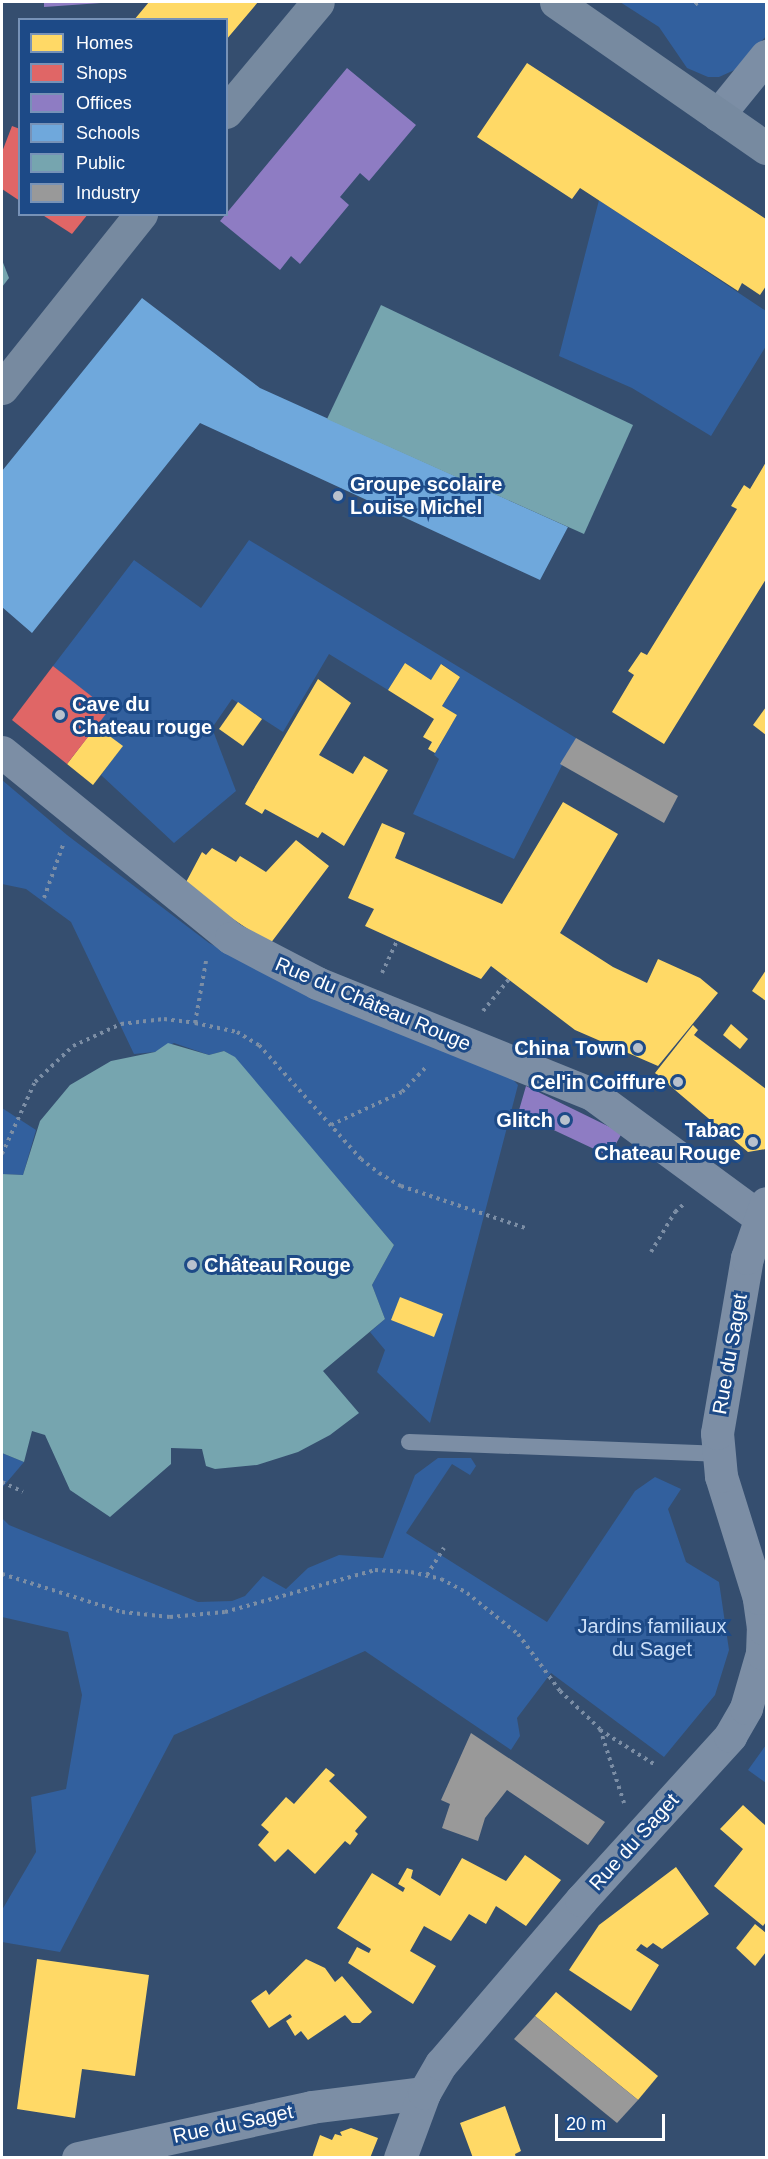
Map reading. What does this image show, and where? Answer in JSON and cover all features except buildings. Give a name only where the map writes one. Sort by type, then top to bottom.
[{"type":"main road","points":[[556,2],[766,148]]},
{"type":"main road","points":[[228,109],[311,5]]},
{"type":"main road","points":[[2,388],[139,216]]},
{"type":"street","points":[[718,115],[766,56]]},
{"type":"street","name":"Rue du Château Rouge","points":[[2,752],[212,925],[258,954],[317,983],[443,1037],[524,1066],[601,1100],[711,1181],[764,1214]]},
{"type":"street","name":"Rue du Saget","points":[[78,2157],[311,2107],[424,2093],[465,2034],[741,1720],[762,1653],[759,1598],[717,1454],[719,1410],[747,1258],[764,1214]]},
{"type":"street","points":[[400,2157],[424,2093]]},
{"type":"lane","points":[[409,1442],[614,1453],[717,1454]]},
{"type":"path","points":[[44,898],[75,813]]},
{"type":"path","points":[[195,1023],[212,925]]},
{"type":"path","points":[[2,1154],[35,1082],[73,1046],[121,1024],[164,1020],[195,1023],[237,1032],[259,1045],[361,1159],[401,1186],[528,1229]]},
{"type":"path","points":[[331,1125],[411,1086],[426,1070],[443,1037]]},
{"type":"path","points":[[651,1252],[675,1212],[711,1181]]},
{"type":"path","points":[[2,1482],[23,1492]]},
{"type":"path","points":[[427,1575],[444,1548]]},
{"type":"path","points":[[2,1574],[122,1612],[162,1617],[212,1615],[375,1570],[427,1575],[454,1586],[504,1621],[527,1643],[560,1690],[600,1729],[686,1784]]},
{"type":"path","points":[[600,1729],[622,1801],[649,1825]]},
{"type":"green space","points":[[620,2],[766,2],[766,36],[739,68],[719,77],[708,77],[687,68],[659,27]]},
{"type":"green space","points":[[599,200],[766,311],[766,346],[711,436],[632,388],[559,356]]},
{"type":"green space","points":[[249,540],[576,738],[514,859],[413,814],[439,759],[434,755],[457,715],[442,706],[460,677],[442,664],[431,680],[405,663],[388,690],[329,654],[283,732],[232,699],[212,728],[236,791],[174,843],[101,775],[122,747],[96,726],[108,710],[53,666],[134,560],[201,608]]},
{"type":"green space","points":[[2,780],[67,835],[209,943],[321,1000],[504,1070],[518,1085],[430,1423],[377,1372],[385,1350],[370,1332],[385,1319],[372,1285],[394,1245],[234,1057],[224,1051],[209,1055],[174,1043],[155,1052],[134,1054],[71,922],[26,889],[2,884]]},
{"type":"green space","points":[[2,1108],[36,1130],[23,1175],[2,1174]]},
{"type":"green space","points":[[2,1453],[24,1462],[2,1488]]},
{"type":"green space","name":"Jardins familiaux du Saget","points":[[438,1458],[471,1458],[476,1466],[470,1475],[452,1464],[406,1533],[547,1622],[635,1491],[655,1477],[681,1489],[668,1509],[686,1562],[719,1582],[729,1650],[715,1695],[664,1757],[551,1673],[517,1718],[520,1736],[511,1750],[365,1651],[174,1735],[60,1952],[2,1942],[2,1910],[36,1852],[31,1797],[66,1789],[82,1695],[68,1632],[2,1617],[2,1518],[9,1525],[198,1602],[232,1601],[245,1596],[263,1576],[286,1589],[308,1568],[339,1555],[383,1558],[415,1475]]},
{"type":"green space","points":[[766,1745],[766,1783],[748,1770]]},
{"type":"place","name":"Groupe scolaire Louise Michel","points":[[338,496]]},
{"type":"place","name":"Cave du Chateau rouge","points":[[60,715]]},
{"type":"place","name":"China Town","points":[[638,1048]]},
{"type":"place","name":"Cel'in Coiffure","points":[[678,1082]]},
{"type":"place","name":"Glitch","points":[[565,1120]]},
{"type":"place","name":"Tabac Chateau Rouge","points":[[753,1142]]},
{"type":"place","name":"Château Rouge","points":[[192,1265]]}]
